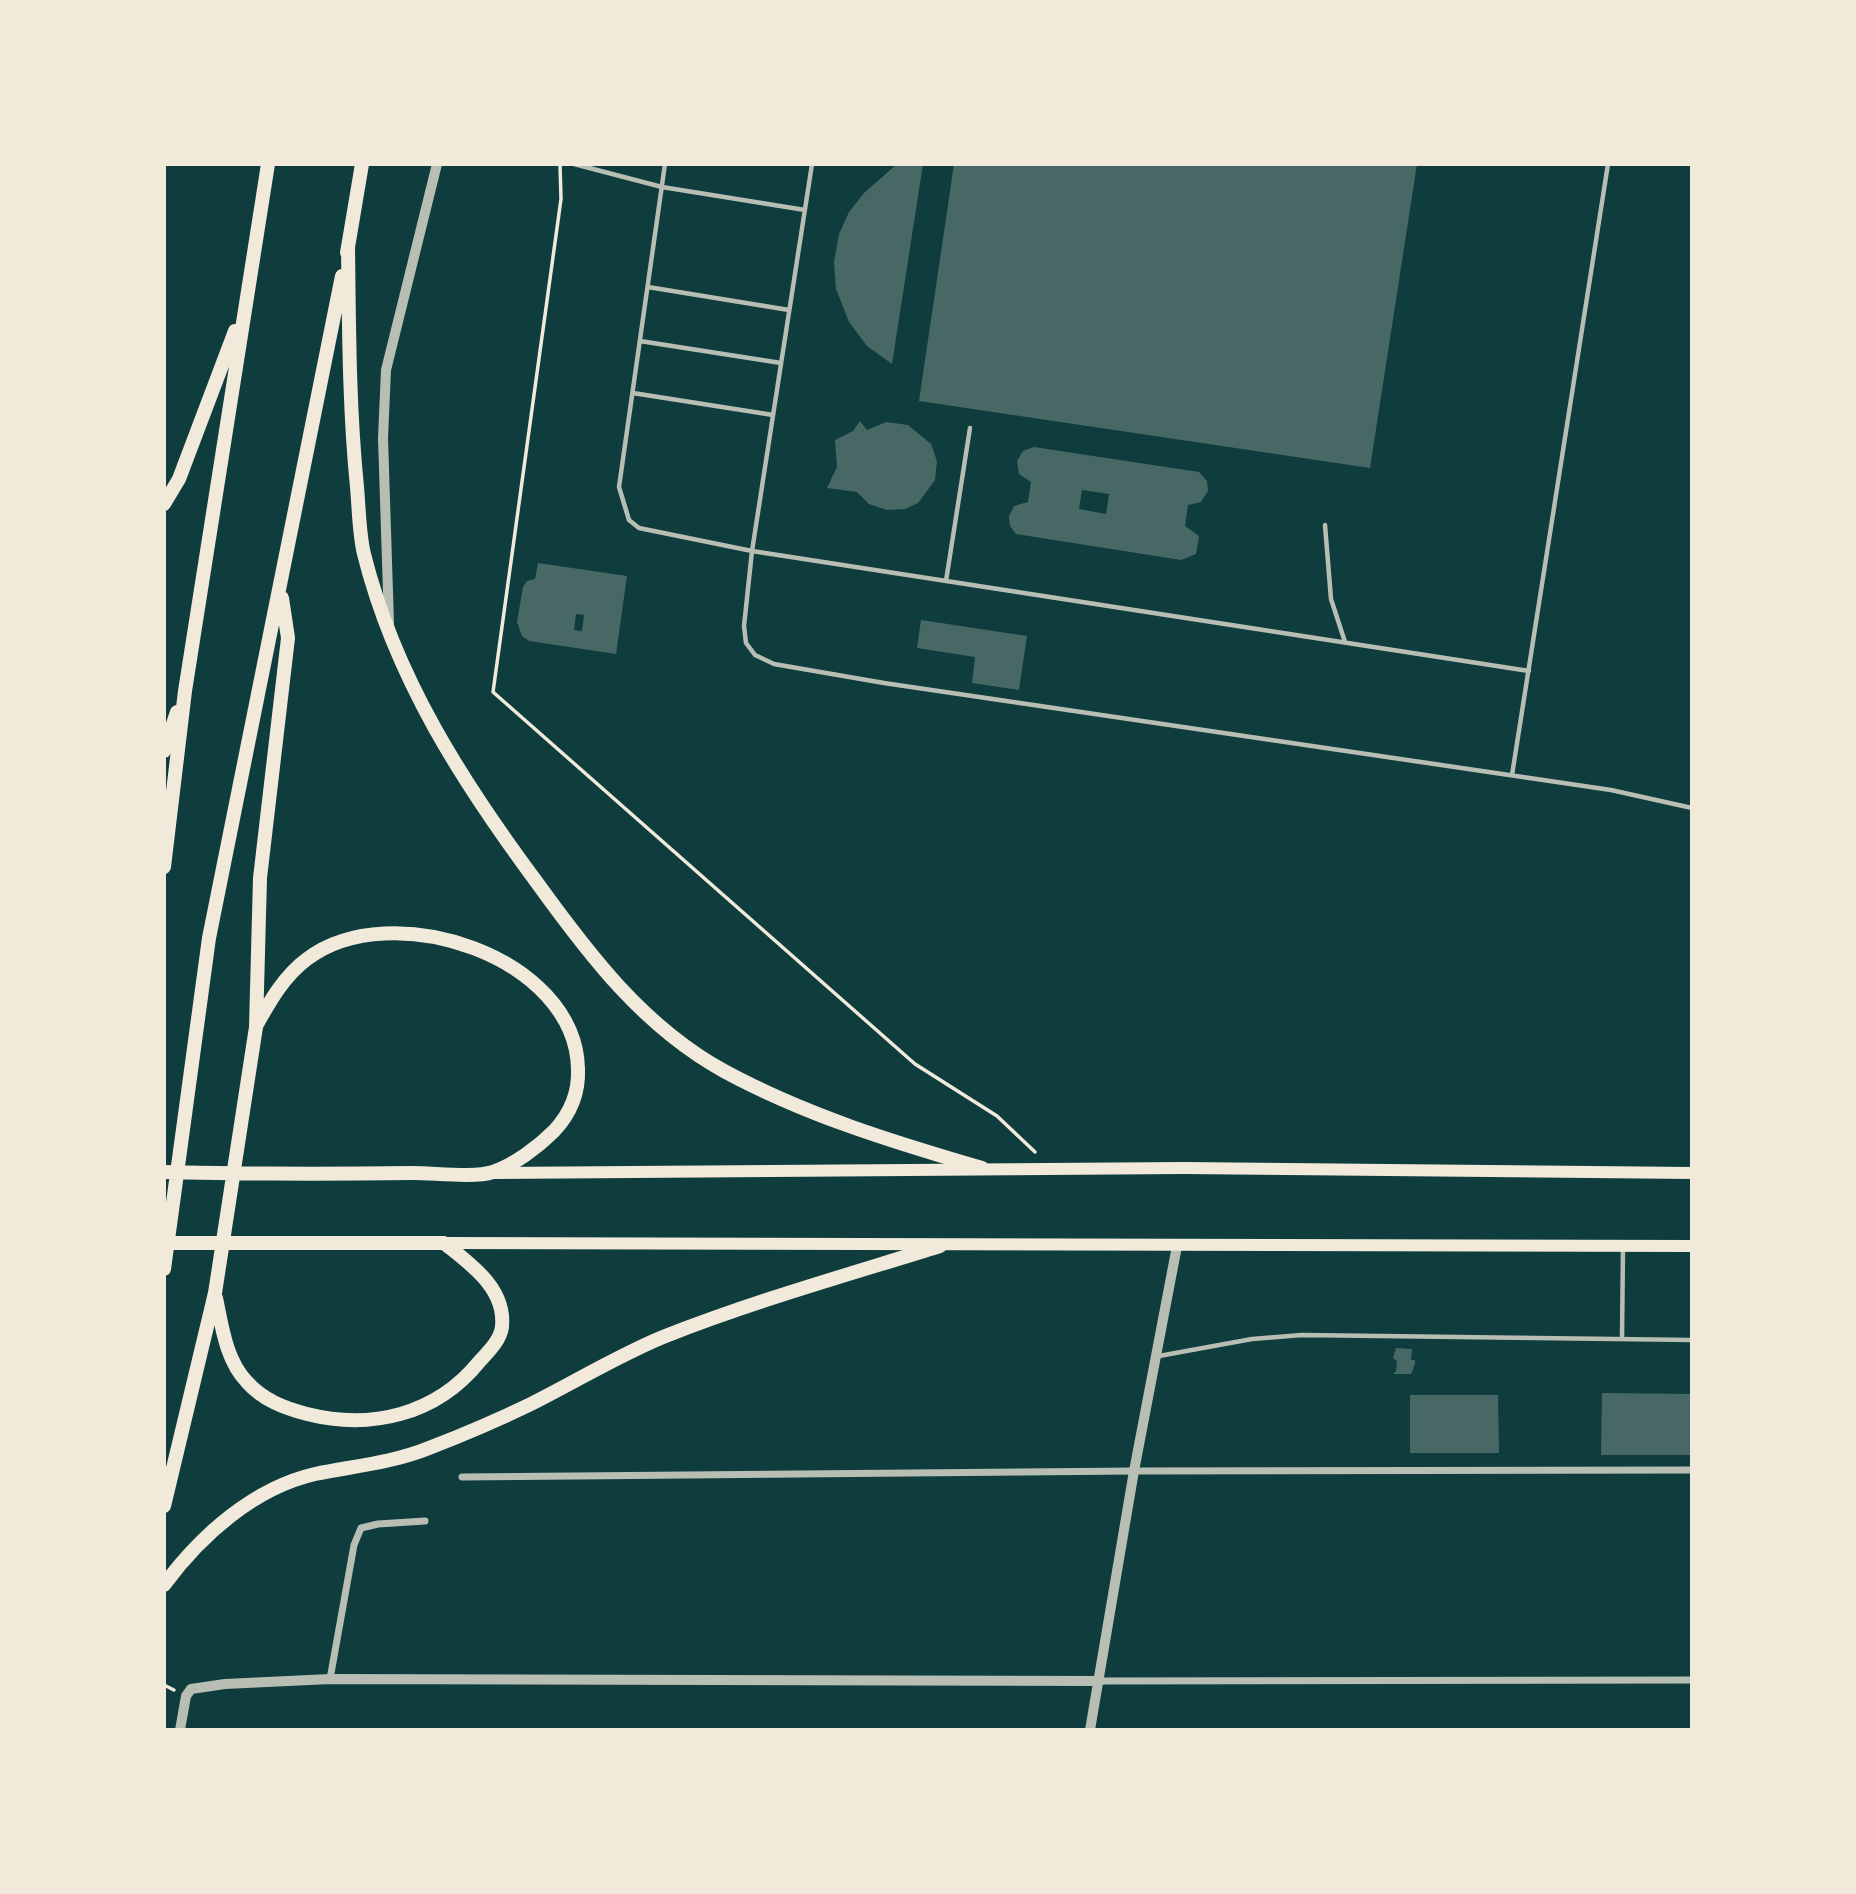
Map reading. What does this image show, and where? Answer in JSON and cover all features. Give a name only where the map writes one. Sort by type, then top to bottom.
[{"type":"highway","points":[[164,867],[185,691],[268,164]]},
{"type":"highway","points":[[164,1269],[209,938],[281,585],[362,164]]},
{"type":"highway","points":[[348,246],[349,375],[363,551],[390,637],[432,726],[490,820],[620,990],[678,1041],[723,1070],[849,1129],[982,1168]]},
{"type":"highway","points":[[164,504],[179,479],[244,307]]},
{"type":"highway","points":[[164,1506],[215,1293],[256,1027],[260,878],[288,638],[281,585]]},
{"type":"highway","points":[[164,751],[185,691]]},
{"type":"highway","points":[[164,1172],[491,1173],[544,1142],[561,1124],[574,1101],[579,1076],[578,1050],[562,1014],[551,998],[510,967],[447,939],[427,935],[403,933],[354,938],[308,958],[290,974],[256,1027]]},
{"type":"highway","points":[[164,1243],[444,1243],[488,1281],[497,1300],[502,1326],[498,1339],[470,1374],[430,1404],[397,1417],[345,1420],[322,1418],[279,1406],[246,1382],[233,1362],[215,1293]]},
{"type":"highway","points":[[164,1585],[177,1567],[232,1515],[277,1488],[313,1475],[388,1462],[427,1450],[531,1404],[661,1338],[764,1300],[940,1246]]},
{"type":"main road","points":[[491,1173],[1051,1168],[1692,1173]]},
{"type":"main road","points":[[444,1243],[1692,1246]]},
{"type":"street","points":[[390,637],[383,439],[386,370],[438,164]]},
{"type":"street","points":[[1090,1730],[1134,1471],[1177,1246]]},
{"type":"street","points":[[462,1477],[1134,1471],[1692,1470]]},
{"type":"street","points":[[330,1679],[354,1545],[361,1528],[378,1524],[425,1521]]},
{"type":"street","points":[[180,1730],[186,1696],[191,1689],[200,1686],[330,1679],[1692,1681]]},
{"type":"lane","points":[[574,164],[662,187],[805,210]]},
{"type":"lane","points":[[665,164],[619,487],[629,520],[639,527],[752,551],[1529,671]]},
{"type":"lane","points":[[811,164],[752,551],[744,626],[746,643],[754,655],[774,664],[884,683],[1611,790],[1692,808]]},
{"type":"lane","points":[[1512,775],[1608,164]]},
{"type":"lane","points":[[648,287],[789,310]]},
{"type":"lane","points":[[640,341],[781,363]]},
{"type":"lane","points":[[633,393],[773,415]]},
{"type":"lane","points":[[946,581],[970,428]]},
{"type":"lane","points":[[1325,525],[1331,599],[1345,642]]},
{"type":"lane","points":[[1622,1338],[1623,1246]]},
{"type":"lane","points":[[1156,1356],[1252,1339],[1302,1335],[1692,1340]]},
{"type":"path","points":[[561,164],[561,199],[493,692],[915,1065],[997,1116],[1051,1168]]},
{"type":"building","points":[[897,164],[923,164],[892,364],[867,346],[849,322],[836,289],[834,262],[839,234],[849,212],[864,193]]},
{"type":"building","points":[[954,164],[1417,164],[1370,468],[919,401]]},
{"type":"building","points":[[860,421],[867,430],[886,422],[908,425],[931,444],[937,461],[935,480],[918,503],[905,509],[887,510],[869,504],[857,492],[827,488],[837,467],[835,440],[853,431]]},
{"type":"building","points":[[1034,447],[1199,472],[1207,481],[1208,491],[1201,502],[1188,505],[1185,526],[1199,536],[1196,554],[1181,560],[1016,534],[1010,526],[1009,516],[1014,506],[1028,502],[1031,482],[1019,474],[1017,461],[1023,451]],"holes":[[[1082,490],[1109,494],[1106,514],[1079,509]]]},
{"type":"building","points":[[538,563],[627,576],[616,654],[529,641],[522,636],[517,622],[523,587],[527,581],[535,579]],"holes":[[[576,614],[584,615],[582,631],[574,630]]]},
{"type":"building","points":[[921,620],[1027,636],[1019,690],[972,683],[975,657],[917,648]]},
{"type":"building","points":[[1396,1348],[1412,1349],[1411,1360],[1415,1360],[1415,1364],[1411,1374],[1393,1374],[1396,1371],[1397,1361],[1393,1358]]},
{"type":"building","points":[[1602,1393],[1692,1394],[1692,1455],[1601,1455]]},
{"type":"building","points":[[1410,1395],[1498,1395],[1499,1453],[1410,1453]]}]
